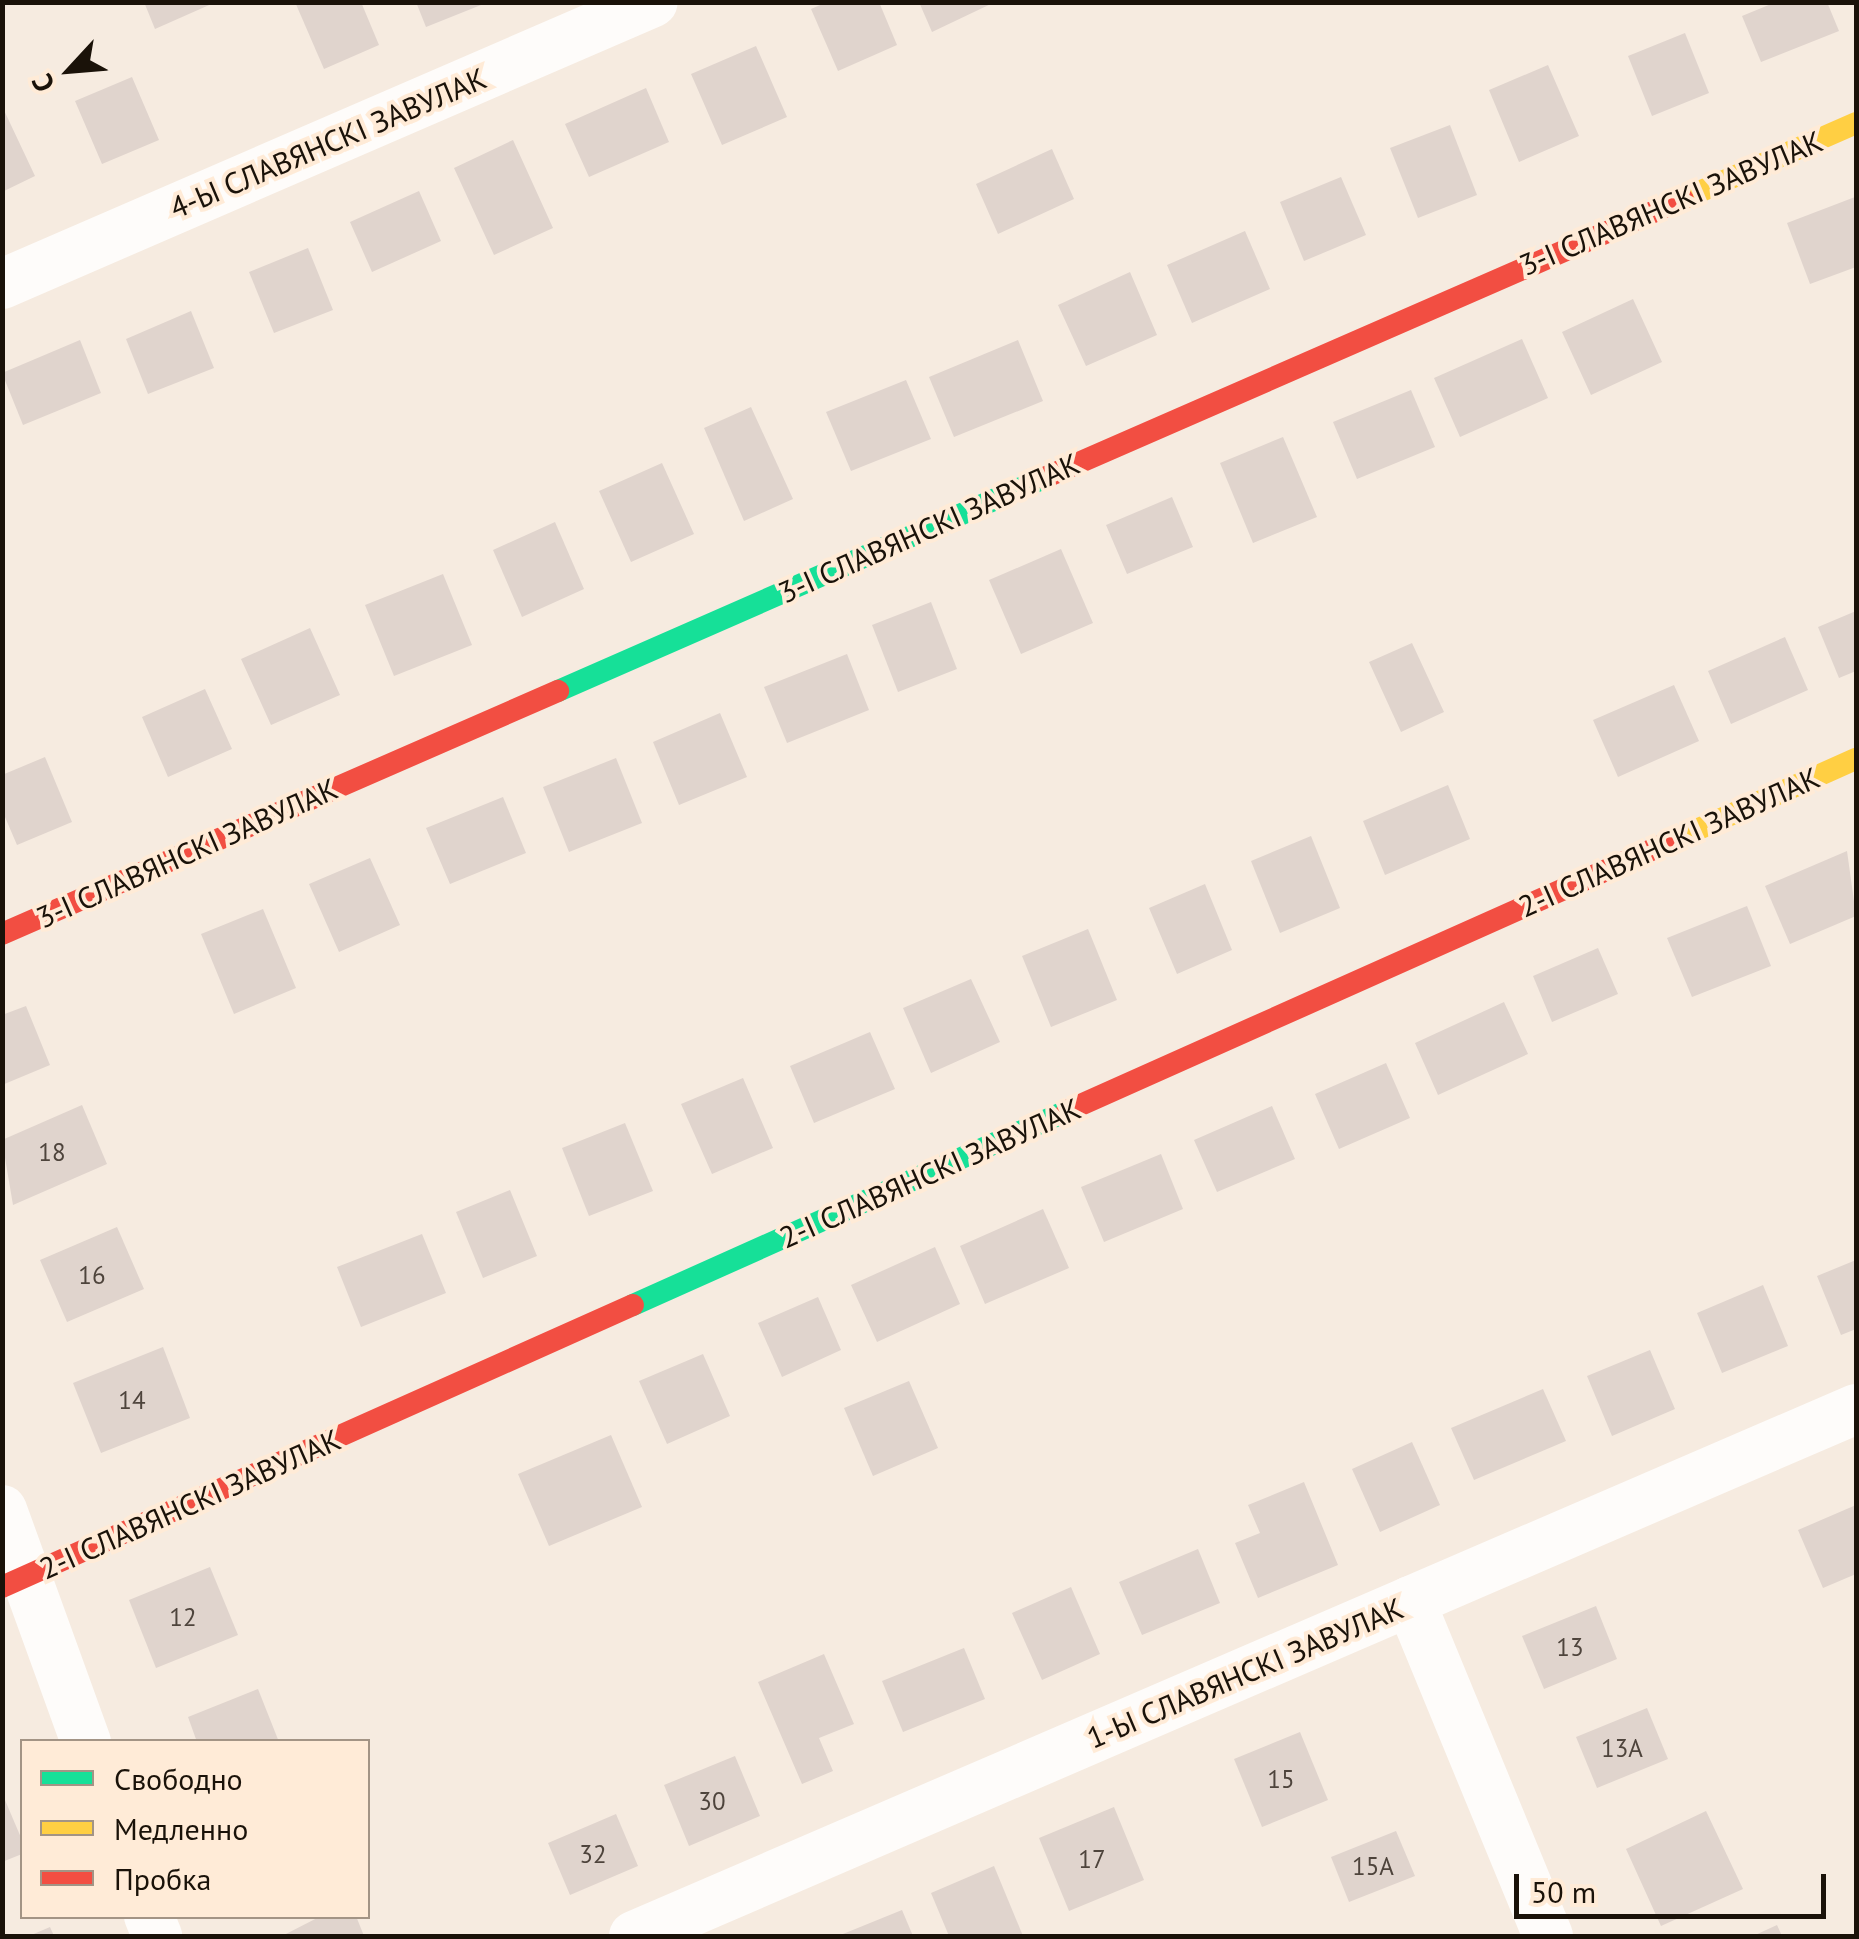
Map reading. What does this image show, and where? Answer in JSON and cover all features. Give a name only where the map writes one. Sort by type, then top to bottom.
[{"type":"street","name":"4-Ы СЛАВЯНСКІ ЗАВУЛАК","points":[[2,284],[653,2]]},
{"type":"street","name":"3-І СЛАВЯНСКІ ЗАВУЛАК","points":[[2,934],[1856,123]]},
{"type":"street","name":"2-І СЛАВЯНСКІ ЗАВУЛАК","points":[[14,1582],[1856,759]]},
{"type":"street","name":"1-Ы СЛАВЯНСКІ ЗАВУЛАК","points":[[634,1936],[1856,1409]]},
{"type":"street","points":[[2,1510],[14,1582],[85,1739]]},
{"type":"street","points":[[1410,1601],[1548,1936]]},
{"type":"building","points":[[144,2],[216,2],[155,29]]},
{"type":"building","points":[[295,2],[361,2],[379,45],[324,69]]},
{"type":"building","points":[[416,2],[486,2],[486,3],[426,27]]},
{"type":"building","points":[[827,2],[879,2],[897,45],[838,71],[811,9]]},
{"type":"building","points":[[919,2],[995,2],[932,32]]},
{"type":"building","points":[[1776,2],[1827,2],[1839,31],[1761,62],[1742,16]]},
{"type":"building","points":[[1685,33],[1709,93],[1652,116],[1628,56]]},
{"type":"building","points":[[756,46],[787,117],[722,145],[691,74]]},
{"type":"building","points":[[1548,65],[1579,136],[1519,162],[1489,90]]},
{"type":"building","points":[[132,77],[159,140],[102,164],[75,101]]},
{"type":"building","points":[[646,88],[669,142],[589,177],[565,124]]},
{"type":"building","points":[[2,106],[35,176],[2,192]]},
{"type":"building","points":[[1450,125],[1477,195],[1418,218],[1390,148]]},
{"type":"building","points":[[513,140],[553,228],[494,255],[454,168]]},
{"type":"building","points":[[1052,149],[1074,199],[998,234],[976,184]]},
{"type":"building","points":[[1341,177],[1366,235],[1304,261],[1280,202]]},
{"type":"building","points":[[419,191],[441,241],[372,272],[350,222]]},
{"type":"building","points":[[1855,197],[1856,267],[1810,284],[1787,223]]},
{"type":"building","points":[[1245,231],[1270,289],[1192,323],[1167,265]]},
{"type":"building","points":[[308,248],[333,310],[274,333],[249,272]]},
{"type":"building","points":[[1130,272],[1157,335],[1086,366],[1058,305]]},
{"type":"building","points":[[1633,299],[1662,362],[1591,395],[1562,332]]},
{"type":"building","points":[[191,311],[214,368],[148,394],[126,339]]},
{"type":"building","points":[[1522,339],[1548,398],[1460,437],[1434,378]]},
{"type":"building","points":[[80,340],[101,393],[23,425],[2,373]]},
{"type":"building","points":[[1018,340],[1043,401],[954,437],[929,377]]},
{"type":"building","points":[[906,380],[931,439],[851,471],[826,412]]},
{"type":"building","points":[[1411,390],[1435,447],[1357,479],[1333,422]]},
{"type":"building","points":[[751,407],[793,499],[744,521],[704,428]]},
{"type":"building","points":[[1283,437],[1317,517],[1253,543],[1220,463]]},
{"type":"building","points":[[662,463],[694,534],[631,562],[599,491]]},
{"type":"building","points":[[1172,497],[1193,547],[1127,574],[1106,525]]},
{"type":"building","points":[[555,522],[584,589],[522,617],[493,550]]},
{"type":"building","points":[[1061,549],[1093,623],[1021,654],[989,580]]},
{"type":"building","points":[[443,574],[472,645],[394,676],[365,605]]},
{"type":"building","points":[[931,602],[957,669],[898,692],[872,625]]},
{"type":"building","points":[[1856,611],[1856,671],[1839,678],[1818,627]]},
{"type":"building","points":[[310,628],[340,695],[271,725],[241,659]]},
{"type":"building","points":[[1785,637],[1808,690],[1731,724],[1708,671]]},
{"type":"building","points":[[1412,643],[1444,712],[1401,732],[1369,662]]},
{"type":"building","points":[[847,654],[869,710],[787,743],[764,687]]},
{"type":"building","points":[[1674,685],[1699,741],[1618,777],[1593,720]]},
{"type":"building","points":[[205,689],[232,749],[168,777],[142,717]]},
{"type":"building","points":[[720,713],[747,777],[679,805],[653,742]]},
{"type":"building","points":[[45,757],[72,822],[17,845],[2,810],[2,775]]},
{"type":"building","points":[[616,758],[642,823],[569,852],[543,787]]},
{"type":"building","points":[[1448,785],[1470,839],[1385,875],[1363,821]]},
{"type":"building","points":[[503,797],[526,853],[450,884],[426,828]]},
{"type":"building","points":[[1311,836],[1340,908],[1280,933],[1251,861]]},
{"type":"building","points":[[1847,851],[1856,916],[1790,944],[1765,886]]},
{"type":"building","points":[[370,858],[400,925],[339,952],[309,884]]},
{"type":"building","points":[[1205,884],[1232,950],[1177,974],[1149,908]]},
{"type":"building","points":[[1747,906],[1771,966],[1692,997],[1667,938]]},
{"type":"building","points":[[263,909],[296,988],[234,1014],[201,934]]},
{"type":"building","points":[[1088,929],[1117,1000],[1051,1027],[1022,956]]},
{"type":"building","points":[[1598,948],[1618,994],[1552,1022],[1533,976]]},
{"type":"building","points":[[971,979],[1000,1042],[931,1073],[903,1008]]},
{"type":"building","points":[[1504,1002],[1528,1054],[1438,1095],[1415,1043]]},
{"type":"building","points":[[26,1006],[50,1065],[2,1085],[2,1015]]},
{"type":"building","points":[[870,1032],[895,1089],[814,1123],[790,1066]]},
{"type":"building","points":[[1386,1063],[1410,1118],[1339,1149],[1315,1094]]},
{"type":"building","points":[[743,1078],[773,1148],[712,1174],[681,1104]]},
{"type":"building","points":[[82,1105],[107,1164],[13,1205],[2,1140]]},
{"type":"building","points":[[1272,1106],[1295,1159],[1217,1192],[1194,1140]]},
{"type":"building","points":[[625,1123],[653,1191],[589,1216],[562,1148]]},
{"type":"building","points":[[1161,1154],[1183,1209],[1104,1242],[1081,1187]]},
{"type":"building","points":[[510,1190],[537,1256],[483,1278],[456,1212]]},
{"type":"building","points":[[1043,1209],[1069,1268],[985,1304],[960,1246]]},
{"type":"building","points":[[117,1227],[144,1289],[67,1322],[40,1260]]},
{"type":"building","points":[[422,1234],[446,1293],[361,1327],[337,1267]]},
{"type":"building","points":[[935,1247],[960,1304],[877,1342],[851,1285]]},
{"type":"building","points":[[1856,1260],[1856,1329],[1841,1335],[1817,1276]]},
{"type":"building","points":[[1763,1285],[1788,1346],[1722,1373],[1697,1313]]},
{"type":"building","points":[[818,1297],[841,1350],[782,1377],[758,1323]]},
{"type":"building","points":[[163,1347],[190,1418],[101,1453],[73,1383]]},
{"type":"building","points":[[1650,1350],[1675,1409],[1612,1436],[1587,1376]]},
{"type":"building","points":[[703,1354],[730,1416],[667,1444],[639,1381]]},
{"type":"building","points":[[909,1381],[938,1448],[873,1476],[844,1408]]},
{"type":"building","points":[[1543,1389],[1566,1441],[1474,1480],[1451,1428]]},
{"type":"building","points":[[611,1435],[642,1507],[549,1546],[518,1474]]},
{"type":"building","points":[[1412,1442],[1440,1505],[1380,1532],[1352,1469]]},
{"type":"building","points":[[1304,1482],[1338,1565],[1258,1598],[1235,1543],[1260,1533],[1248,1505]]},
{"type":"building","points":[[1856,1505],[1856,1574],[1823,1588],[1798,1530]]},
{"type":"building","points":[[1198,1549],[1220,1603],[1142,1635],[1119,1582]]},
{"type":"building","points":[[210,1567],[238,1635],[156,1668],[129,1600]]},
{"type":"building","points":[[1071,1587],[1100,1654],[1042,1680],[1012,1613]]},
{"type":"building","points":[[1596,1606],[1617,1659],[1544,1689],[1522,1636]]},
{"type":"building","points":[[964,1648],[985,1699],[903,1732],[882,1681]]},
{"type":"building","points":[[824,1654],[854,1724],[819,1738],[833,1771],[802,1784],[758,1682]]},
{"type":"building","points":[[258,1689],[278,1739],[196,1739],[188,1717]]},
{"type":"building","points":[[1647,1708],[1668,1759],[1597,1788],[1576,1737]]},
{"type":"building","points":[[1300,1732],[1328,1800],[1262,1827],[1234,1759]]},
{"type":"building","points":[[735,1756],[760,1816],[689,1846],[664,1785]]},
{"type":"building","points":[[2,1793],[20,1835],[20,1855],[2,1862]]},
{"type":"building","points":[[1114,1807],[1144,1880],[1069,1911],[1039,1838]]},
{"type":"building","points":[[1706,1811],[1743,1889],[1661,1926],[1626,1849]]},
{"type":"building","points":[[616,1814],[638,1866],[570,1895],[548,1843]]},
{"type":"building","points":[[1396,1831],[1415,1876],[1349,1902],[1331,1857]]},
{"type":"building","points":[[994,1866],[1023,1936],[949,1936],[931,1893]]},
{"type":"building","points":[[902,1910],[913,1936],[838,1936]]},
{"type":"building","points":[[315,1919],[357,1919],[364,1936],[282,1936]]},
{"type":"building","points":[[1777,1925],[1782,1936],[1753,1936]]},
{"type":"building","points":[[50,1927],[54,1936],[29,1936]]},
{"type":"traffic: fast","points":[[558,691],[1044,478]]},
{"type":"traffic: fast","points":[[633,1305],[1067,1111]]},
{"type":"traffic: slow","points":[[1683,199],[1856,123]]},
{"type":"traffic: slow","points":[[1676,839],[1856,759]]},
{"type":"traffic: jam","points":[[1044,478],[1683,199]]},
{"type":"traffic: jam","points":[[2,934],[558,691]]},
{"type":"traffic: jam","points":[[1067,1111],[1676,839]]},
{"type":"traffic: jam","points":[[2,1587],[633,1305]]}]
